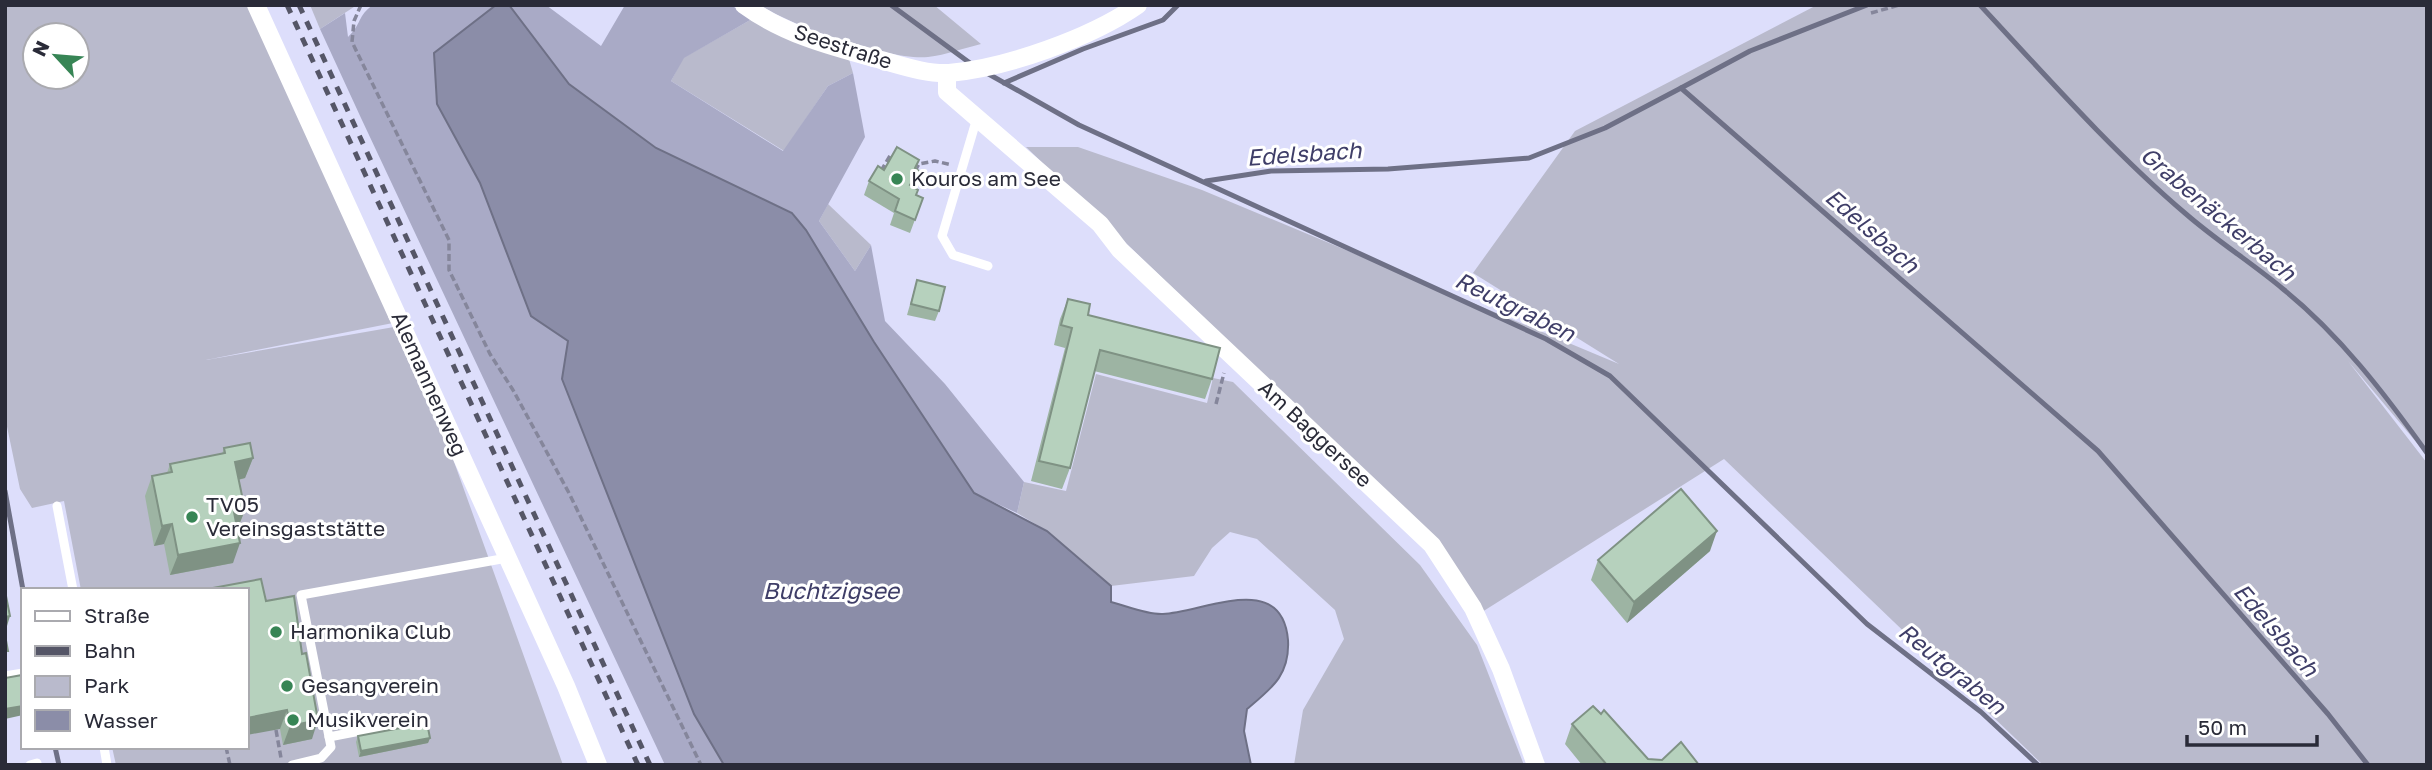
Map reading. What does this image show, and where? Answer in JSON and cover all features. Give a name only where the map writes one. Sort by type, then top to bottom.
[{"type":"street","name":"Alemannenweg","points":[[256,5],[566,686],[598,765]]},
{"type":"street","name":"Seestraße","points":[[744,5],[763,19],[819,43],[916,70],[954,72],[1020,58],[1080,36],[1138,5]]},
{"type":"street","points":[[954,72],[947,92],[978,117]]},
{"type":"street","name":"Am Baggersee","points":[[978,117],[1100,224],[1120,250],[1433,545],[1473,608],[1500,669],[1536,765]]},
{"type":"lane","points":[[978,117],[942,236],[953,255],[988,266]]},
{"type":"lane","points":[[57,506],[73,588]]},
{"type":"lane","points":[[292,765],[321,758],[331,747],[301,595],[507,558]]},
{"type":"lane","points":[[329,737],[417,720]]},
{"type":"path","points":[[361,5],[354,21],[352,41],[449,240],[449,270],[490,354],[513,390],[569,493],[701,765]]},
{"type":"path","points":[[1871,13],[1899,5]]},
{"type":"path","points":[[880,174],[891,154],[899,159]]},
{"type":"path","points":[[908,164],[916,169],[919,164],[940,162]]},
{"type":"path","points":[[1216,404],[1223,378]]},
{"type":"path","points":[[276,730],[282,765]]},
{"type":"green space","points":[[5,5],[255,5],[393,323],[206,360],[394,327],[448,445],[563,765],[116,765],[112,749],[248,749],[248,588],[81,588],[64,501],[32,508],[20,489],[5,417]]},
{"type":"green space","points":[[310,5],[357,5],[320,29]]},
{"type":"green space","points":[[760,5],[934,5],[981,44],[928,57],[890,54],[817,32]]},
{"type":"green space","points":[[1817,5],[2427,5],[2427,455],[2348,361],[2427,463],[2427,765],[2043,765],[1724,459],[1482,612],[1442,547],[1026,147],[1078,147],[1202,190],[1619,364],[1473,273],[1575,131]]},
{"type":"green space","points":[[752,19],[849,59],[853,73],[828,86],[784,151],[671,81],[683,58]]},
{"type":"green space","points":[[828,204],[871,245],[855,271],[819,221]]},
{"type":"green space","points":[[1096,374],[1207,403],[1213,378],[1233,382],[1420,565],[1477,645],[1524,765],[1294,765],[1303,710],[1344,639],[1335,610],[1257,539],[1230,532],[1212,548],[1194,576],[1111,586],[1047,531],[1017,513],[1024,482],[1066,491]]},
{"type":"shaded area","points":[[373,5],[496,5],[435,53],[437,104],[480,183],[531,316],[568,341],[694,714],[724,765],[665,765],[361,118],[320,29],[345,13],[348,37],[364,13]]},
{"type":"shaded area","points":[[509,5],[546,5],[601,46],[625,5],[731,5],[752,19],[684,58],[671,81],[783,151],[828,86],[853,73],[865,137],[819,221],[855,271],[871,245],[885,321],[945,384],[1024,482],[1017,513],[974,493],[793,213],[656,148],[568,84]]},
{"type":"water","name":"Buchtzigsee","points":[[496,5],[509,5],[569,84],[656,148],[792,213],[806,230],[874,342],[974,493],[1047,531],[1111,586],[1111,602],[1157,614],[1239,600],[1257,600],[1272,606],[1283,619],[1288,652],[1278,680],[1247,709],[1244,731],[1251,765],[724,765],[694,714],[562,379],[568,341],[531,316],[480,183],[437,104],[434,53]]},
{"type":"building","points":[[897,147],[919,160],[915,168],[919,171],[910,185],[918,190],[916,195],[923,198],[915,220],[895,211],[899,199],[869,181],[878,166],[884,170]]},
{"type":"building","points":[[917,280],[945,287],[939,311],[911,304]]},
{"type":"building","points":[[1068,299],[1090,304],[1088,315],[1220,348],[1212,379],[1100,350],[1070,468],[1039,461],[1072,328],[1061,325]]},
{"type":"building","name":"TV05 Vereinsgaststätte","points":[[250,443],[253,458],[235,462],[245,510],[234,512],[240,543],[178,555],[172,524],[162,526],[152,476],[172,472],[170,464],[225,453],[224,448]]},
{"type":"building","points":[[1681,489],[1717,531],[1634,602],[1598,560]]},
{"type":"building","points":[[261,579],[266,601],[294,596],[302,654],[306,653],[318,720],[290,726],[287,710],[248,718],[248,588],[213,588]]},
{"type":"building","points":[[5,591],[10,616],[5,617]]},
{"type":"building","points":[[21,675],[21,706],[5,709],[5,678]]},
{"type":"building","points":[[1593,706],[1601,714],[1604,710],[1648,759],[1662,760],[1681,742],[1699,765],[1607,765],[1572,724]]},
{"type":"building","points":[[427,723],[430,738],[361,751],[358,736]]},
{"type":"waterway","name":"Reutgraben","points":[[891,5],[974,66]]},
{"type":"waterway","points":[[1004,83],[1083,49],[1163,20],[1178,5]]},
{"type":"waterway","name":"Grabenäckerbach","points":[[1681,88],[1750,51],[1867,5]]},
{"type":"waterway","name":"Grabenäckerbach","points":[[1980,5],[2132,165],[2198,224],[2283,289],[2323,325],[2378,387],[2427,453]]},
{"type":"waterway","name":"Reutgraben","points":[[985,72],[1079,125],[1546,339],[1610,376],[1867,624],[1981,712],[2038,765]]},
{"type":"waterway","name":"Edelsbach","points":[[1206,181],[1271,171],[1388,169],[1529,158],[1605,128],[1681,88],[2098,451],[2328,714],[2368,765]]},
{"type":"waterway","points":[[5,491],[23,588]]},
{"type":"waterway","points":[[55,749],[59,765]]},
{"type":"railway","points":[[287,5],[638,765]]},
{"type":"railway","points":[[299,5],[650,765]]},
{"type":"place","name":"Kouros am See","points":[[897,179]]},
{"type":"place","name":"TV05 Vereinsgaststätte","points":[[192,517]]},
{"type":"place","name":"Harmonika Club","points":[[276,632]]},
{"type":"place","name":"Gesangverein","points":[[287,686]]},
{"type":"place","name":"Musikverein","points":[[293,720]]}]
